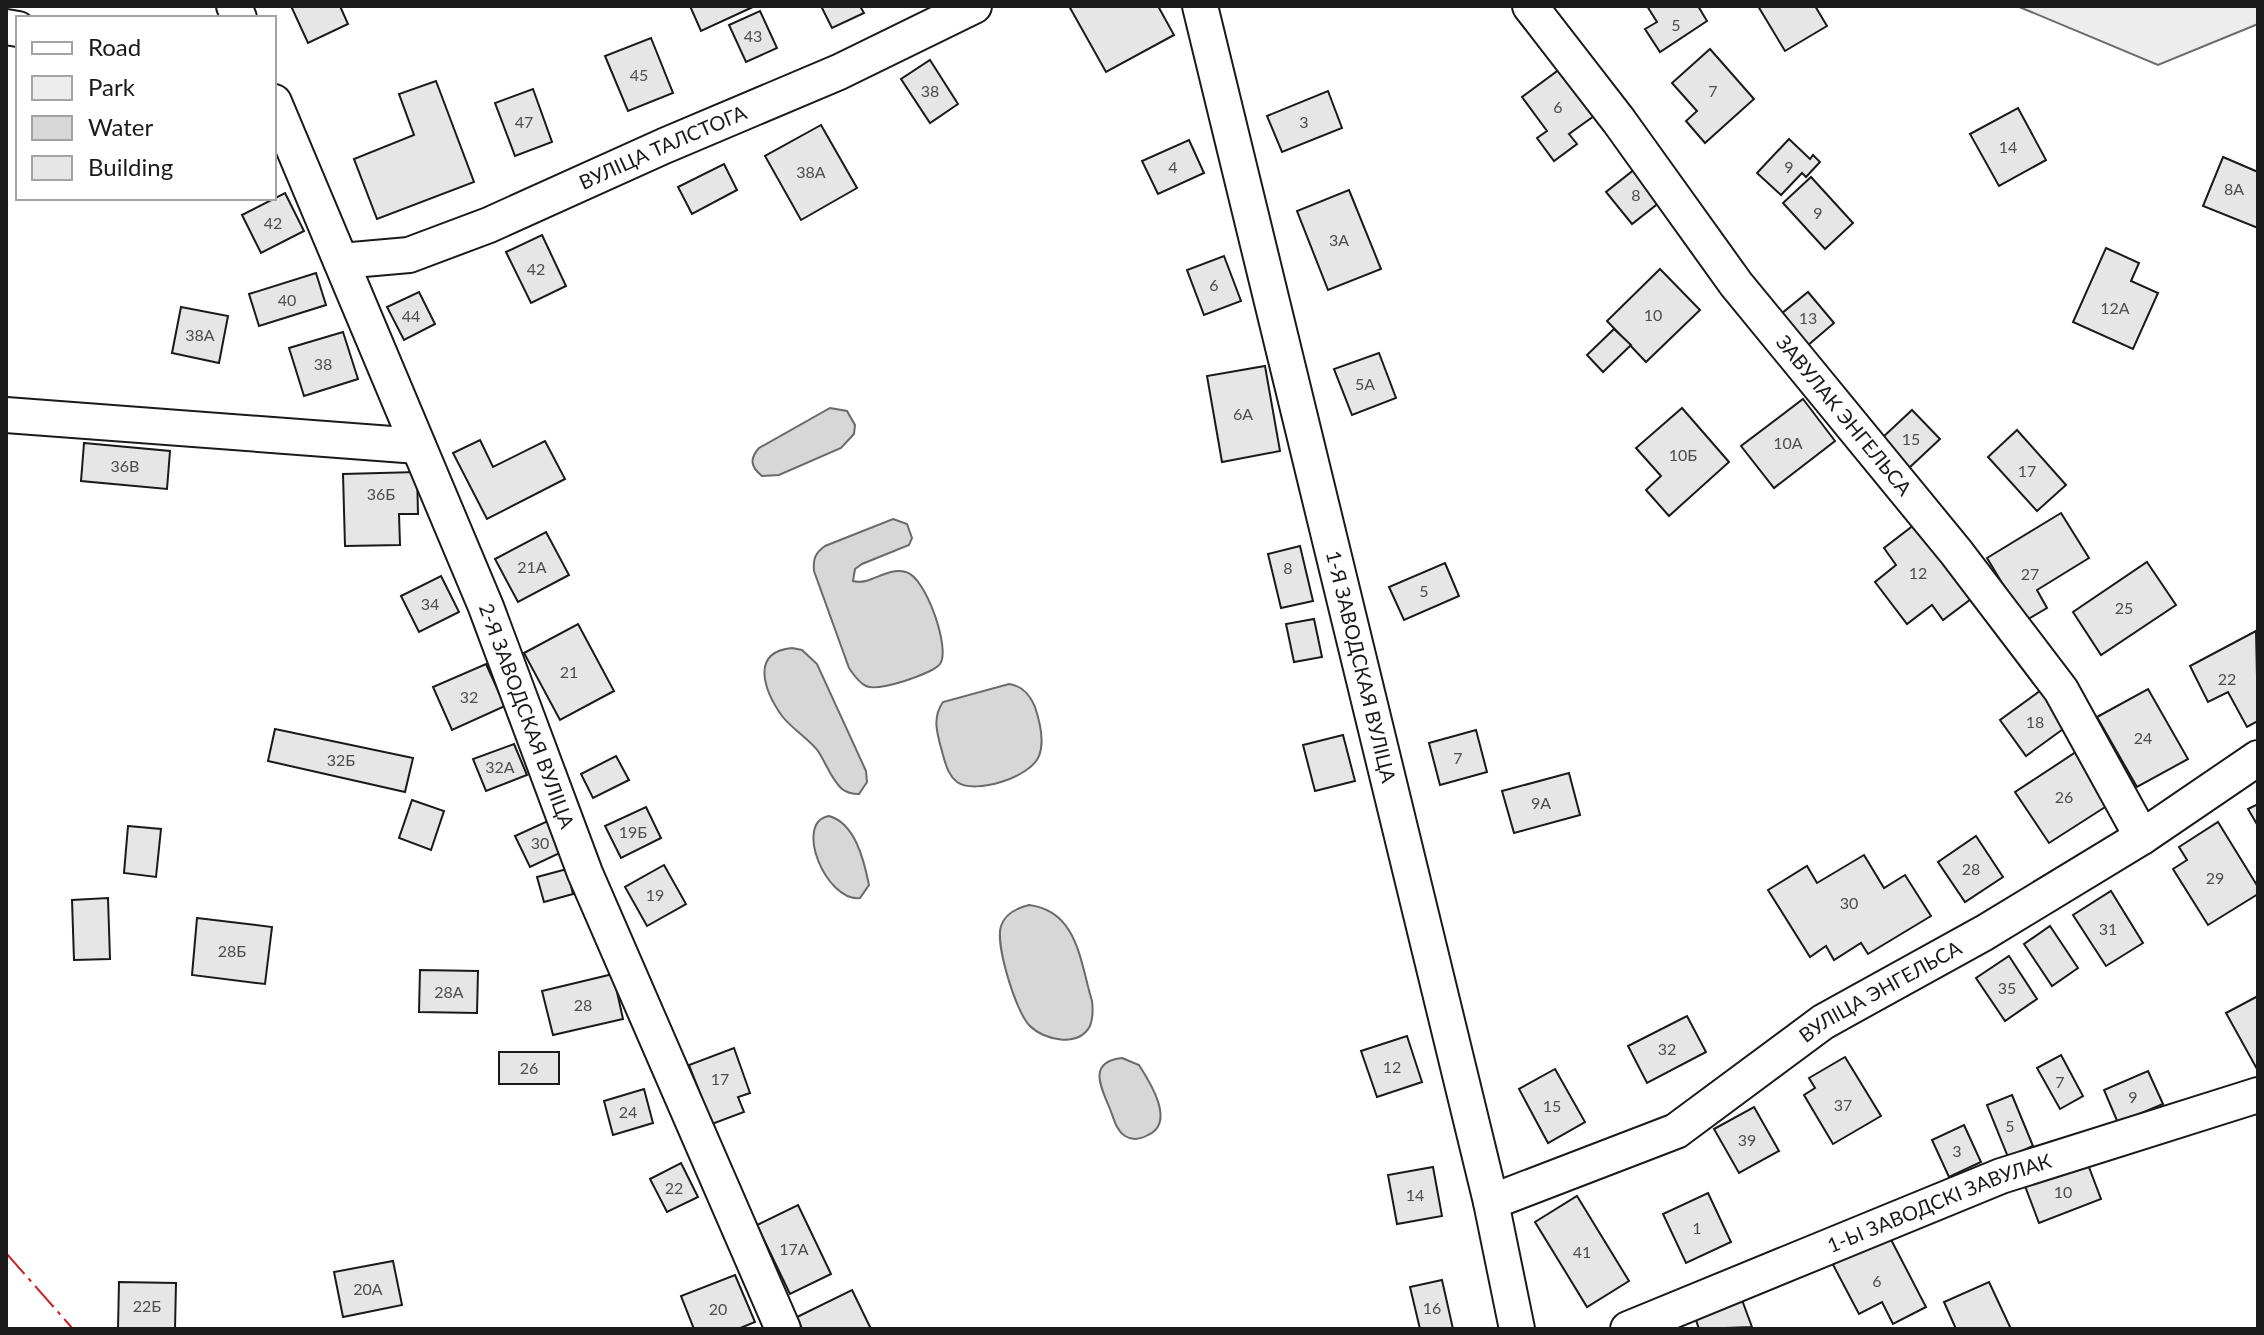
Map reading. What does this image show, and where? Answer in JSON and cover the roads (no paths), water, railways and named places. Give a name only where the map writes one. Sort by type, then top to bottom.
[{"type":"street","name":"ВУЛІЦА ТАЛСТОГА","points":[[341,261],[409,255],[489,225],[839,72],[974,6]]},
{"type":"street","name":"1-Я ЗАВОДСКАЯ ВУЛІЦА","points":[[1200,6],[1491,1202],[1517,1329]]},
{"type":"street","name":"ЗАВУЛАК ЭНГЕЛЬСА","points":[[1530,6],[1619,121],[1736,284],[1956,552],[2061,690],[2142,837]]},
{"type":"street","name":"2-Я ЗАВОДСКАЯ ВУЛІЦА","points":[[276,107],[486,607],[585,873],[783,1329]]},
{"type":"street","points":[[6,415],[418,446]]},
{"type":"street","name":"ВУЛІЦА ЭНГЕЛЬСА","points":[[1491,1202],[1676,1131],[1823,1022],[1984,933],[2142,837],[2258,758]]},
{"type":"street","name":"1-Ы ЗАВОДСКІ ЗАВУЛАК","points":[[1628,1329],[2001,1176],[2258,1095]]},
{"type":"water","points":[[830,408],[847,411],[855,425],[854,434],[841,448],[779,475],[762,476],[758,473],[753,459],[759,448]]},
{"type":"water","points":[[893,519],[907,524],[912,538],[909,545],[862,564],[855,569],[853,581],[866,581],[899,571],[914,577],[935,615],[943,656],[940,664],[927,672],[893,684],[872,687],[856,678],[849,668],[814,571],[814,563],[825,546]]},
{"type":"water","points":[[792,648],[802,650],[817,664],[866,771],[867,782],[859,794],[848,792],[838,785],[818,751],[786,721],[770,696],[764,674],[765,665],[779,651]]},
{"type":"water","points":[[1009,684],[1025,692],[1035,707],[1042,738],[1039,756],[1025,771],[1002,782],[976,786],[957,782],[948,770],[939,741],[936,721],[939,708],[943,702]]},
{"type":"water","points":[[829,816],[846,826],[861,854],[869,885],[860,898],[847,896],[836,888],[818,861],[814,832],[819,821]]},
{"type":"water","points":[[1029,905],[1045,909],[1058,917],[1080,955],[1093,1010],[1090,1026],[1078,1037],[1061,1040],[1036,1031],[1024,1019],[1013,993],[1001,947],[1001,926],[1012,912]]},
{"type":"water","points":[[1122,1058],[1139,1065],[1158,1102],[1160,1121],[1156,1129],[1140,1138],[1128,1138],[1119,1131],[1101,1084],[1100,1070],[1104,1065]]}]
